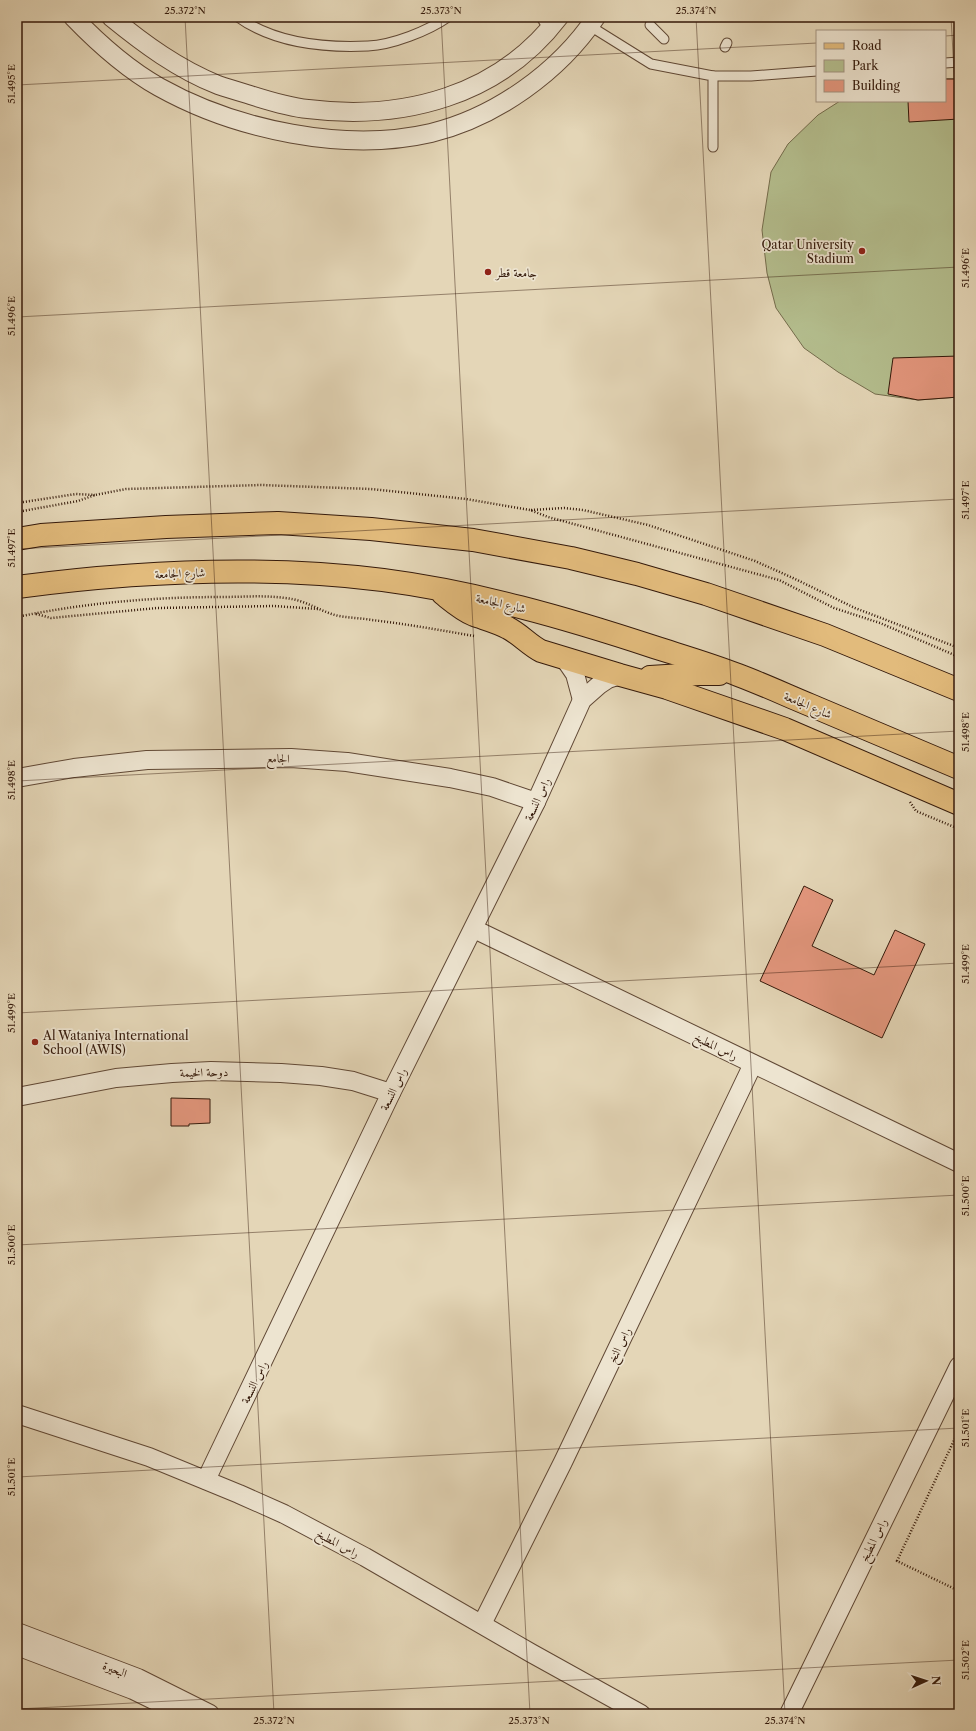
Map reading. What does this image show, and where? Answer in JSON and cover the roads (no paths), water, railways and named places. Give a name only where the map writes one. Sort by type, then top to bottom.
[{"type":"main road","points":[[17,539],[41,535],[166,526],[278,523],[365,529],[473,540],[571,558],[637,574],[706,594],[826,635],[959,690]]},
{"type":"main road","name":"شارع الجامعة","points":[[17,587],[75,580],[177,572],[221,572],[296,573],[346,577],[436,588],[547,614],[738,675],[959,768]]},
{"type":"main road","points":[[436,588],[463,609],[510,628],[541,651],[667,688],[785,729],[959,804]]},
{"type":"main road","points":[[627,677],[699,674],[738,675]]},
{"type":"street","points":[[73,17],[97,42],[139,74],[188,102],[237,121],[290,134],[341,139],[379,140],[408,137],[433,132],[476,117],[525,90],[566,54],[592,22]]},
{"type":"street","points":[[111,17],[143,43],[186,69],[218,85],[267,100],[307,109],[353,112],[400,109],[450,97],[481,84],[519,58],[550,21]]},
{"type":"street","points":[[564,658],[575,674],[582,700]]},
{"type":"street","name":"راس النسعة","points":[[206,1480],[391,1093],[536,802],[582,700],[608,679],[627,677]]},
{"type":"street","name":"الجامع","points":[[17,778],[74,768],[147,760],[291,758],[347,762],[450,778],[492,787],[536,802]]},
{"type":"street","name":"راس المطبخ","points":[[474,929],[959,1162]]},
{"type":"street","name":"راس النخ","points":[[482,1624],[563,1462],[754,1064]]},
{"type":"street","name":"دوحة الخيمة","points":[[17,1096],[116,1078],[211,1071],[321,1076],[353,1081],[391,1093]]},
{"type":"street","name":"راس المطبخ","points":[[789,1714],[959,1366]]},
{"type":"street","name":"راس المطبخ","points":[[17,1414],[149,1457],[284,1514],[364,1557],[422,1592],[482,1624],[531,1654],[641,1714]]},
{"type":"street","name":"البحيرة","points":[[17,1632],[138,1678],[210,1714]]},
{"type":"street","name":"البحيرة","points":[[17,1646],[133,1690],[182,1714]]},
{"type":"lane","points":[[238,17],[274,35],[293,40],[315,44],[369,46],[398,40],[414,33],[422,32],[448,17]]},
{"type":"lane","points":[[592,22],[651,64],[713,76],[751,76],[816,71]]},
{"type":"lane","points":[[650,25],[664,39]]},
{"type":"lane","points":[[946,63],[959,62]]},
{"type":"lane","points":[[713,76],[713,147]]},
{"type":"place","name":"Qatar University Stadium","points":[[862,251]]},
{"type":"place","name":"جامعة قطر","points":[[488,272]]},
{"type":"place","name":"Al Wataniya International School (AWIS)","points":[[35,1042]]}]
